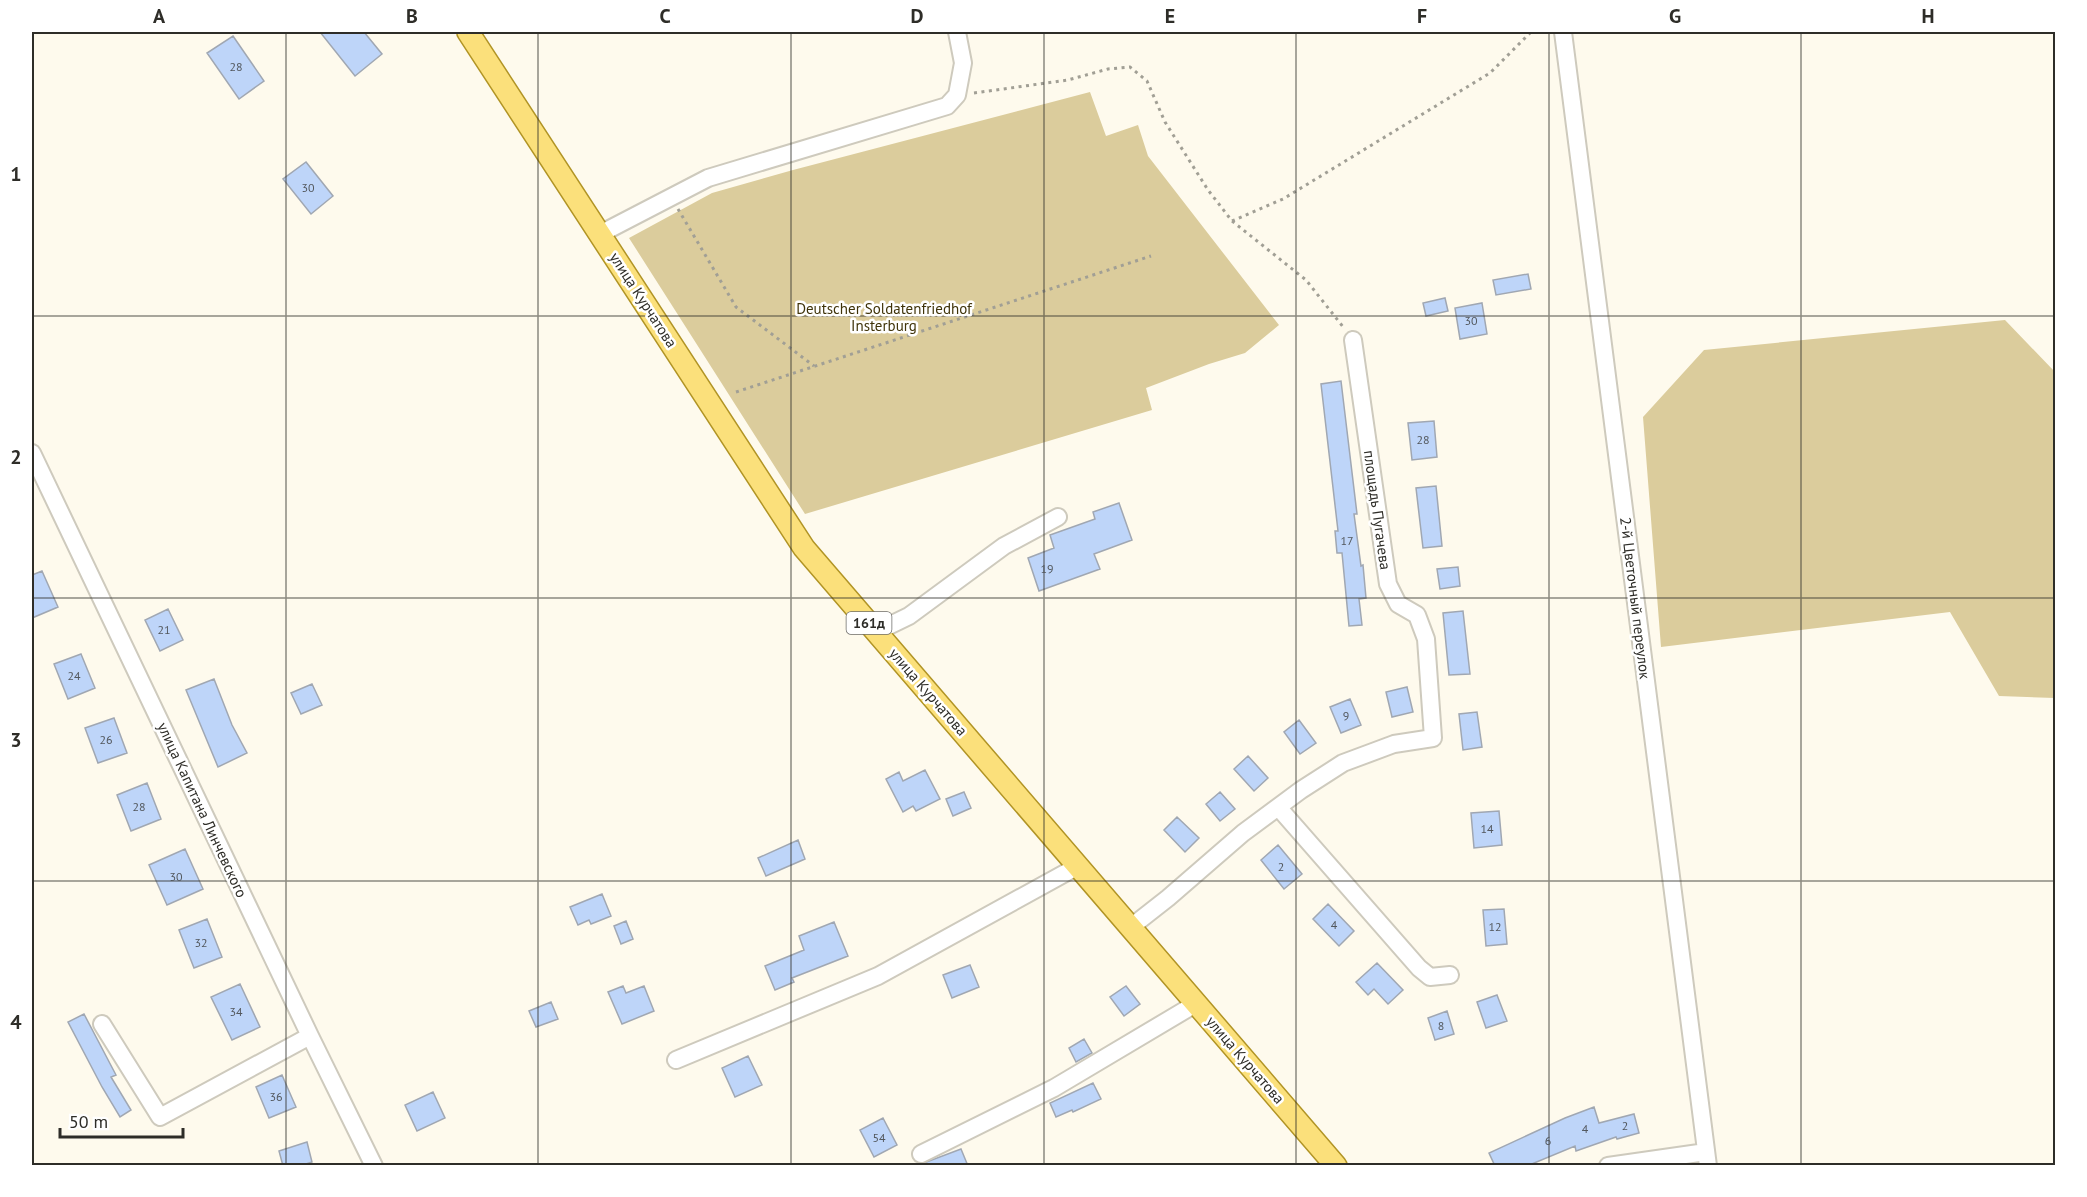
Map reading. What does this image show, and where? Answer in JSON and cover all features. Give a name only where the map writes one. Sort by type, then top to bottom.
[{"type":"main road","name":"улица Курчатова","points":[[468,32],[804,548],[1336,1166]]},
{"type":"street","points":[[600,234],[708,178],[947,106],[957,95],[963,63],[957,32]]},
{"type":"street","name":"2-й Цветочный переулок","points":[[1563,32],[1707,1159]]},
{"type":"street","name":"площадь Пугачева","points":[[1278,807],[1343,763],[1394,744],[1433,738],[1425,639],[1417,615],[1398,604],[1388,584],[1353,340]]},
{"type":"street","name":"улица Капитана Линчевского","points":[[32,453],[374,1166]]},
{"type":"street","points":[[876,632],[909,616],[1004,546],[1058,518]]},
{"type":"street","points":[[1131,927],[1243,833],[1278,807],[1419,968],[1430,977],[1450,975]]},
{"type":"street","points":[[676,1060],[878,976],[1078,866]]},
{"type":"street","points":[[921,1154],[1054,1088],[1197,1003]]},
{"type":"street","points":[[102,1024],[160,1118],[310,1036]]},
{"type":"street","points":[[1608,1166],[1707,1159]]},
{"type":"path","points":[[1232,221],[1283,199],[1490,73],[1531,32]]},
{"type":"path","points":[[957,95],[1068,80],[1108,69],[1130,67],[1147,81],[1165,122],[1208,190],[1232,221],[1306,280],[1353,340]]},
{"type":"path","points":[[671,198],[736,307],[814,366]]},
{"type":"path","points":[[736,393],[1151,256]]},
{"type":"green space","name":"Deutscher Soldatenfriedhof Insterburg","points":[[1090,92],[1106,136],[1138,125],[1148,156],[1279,325],[1245,353],[1146,388],[1152,410],[805,514],[629,238],[712,193]]},
{"type":"green space","points":[[2005,320],[2055,372],[2055,698],[1999,696],[1950,612],[1661,647],[1643,417],[1704,350]]},
{"type":"building","points":[[320,32],[364,32],[382,54],[355,76]]},
{"type":"building","points":[[233,36],[264,81],[239,99],[207,53]]},
{"type":"building","points":[[306,162],[333,196],[311,214],[283,179]]},
{"type":"building","points":[[1528,274],[1531,289],[1496,295],[1493,280]]},
{"type":"building","points":[[1445,298],[1448,311],[1426,316],[1423,303]]},
{"type":"building","points":[[1482,303],[1487,334],[1460,339],[1455,308]]},
{"type":"building","points":[[1341,381],[1357,514],[1354,514],[1366,598],[1359,599],[1362,625],[1349,626],[1342,553],[1337,553],[1335,531],[1338,531],[1321,384]]},
{"type":"building","points":[[1434,421],[1437,457],[1412,460],[1408,423]]},
{"type":"building","points":[[1436,486],[1442,546],[1423,548],[1416,488]]},
{"type":"building","points":[[1119,503],[1132,540],[1094,554],[1100,569],[1039,591],[1028,558],[1054,548],[1050,535],[1095,519],[1093,512]]},
{"type":"building","points":[[1458,567],[1460,586],[1440,589],[1437,569]]},
{"type":"building","points":[[42,571],[58,607],[32,618],[32,575]]},
{"type":"building","points":[[168,609],[183,640],[160,651],[145,620]]},
{"type":"building","points":[[1463,611],[1470,674],[1449,675],[1443,613]]},
{"type":"building","points":[[81,654],[95,688],[68,699],[54,664]]},
{"type":"building","points":[[214,679],[232,725],[247,753],[218,767],[186,690]]},
{"type":"building","points":[[312,684],[322,705],[301,714],[291,693]]},
{"type":"building","points":[[1407,687],[1413,712],[1392,717],[1386,692]]},
{"type":"building","points":[[1350,699],[1361,725],[1341,733],[1330,707]]},
{"type":"building","points":[[1477,712],[1482,747],[1463,750],[1459,714]]},
{"type":"building","points":[[114,718],[127,753],[98,763],[85,728]]},
{"type":"building","points":[[1299,720],[1316,743],[1300,754],[1284,732]]},
{"type":"building","points":[[1248,756],[1268,778],[1254,791],[1234,769]]},
{"type":"building","points":[[925,770],[940,799],[916,811],[913,806],[903,812],[886,779],[899,772],[903,781]]},
{"type":"building","points":[[147,783],[161,819],[131,831],[117,795]]},
{"type":"building","points":[[964,792],[971,808],[953,816],[946,799]]},
{"type":"building","points":[[1220,792],[1235,809],[1220,821],[1206,804]]},
{"type":"building","points":[[1499,811],[1502,845],[1474,848],[1471,813]]},
{"type":"building","points":[[1177,817],[1199,838],[1185,852],[1164,830]]},
{"type":"building","points":[[798,840],[805,859],[766,876],[758,858]]},
{"type":"building","points":[[1278,845],[1302,874],[1284,889],[1261,860]]},
{"type":"building","points":[[185,849],[203,889],[167,905],[149,865]]},
{"type":"building","points":[[602,894],[611,916],[591,924],[589,920],[578,925],[570,907]]},
{"type":"building","points":[[1328,904],[1354,931],[1339,946],[1313,919]]},
{"type":"building","points":[[1504,909],[1507,944],[1486,946],[1483,910]]},
{"type":"building","points":[[207,919],[222,957],[194,968],[179,930]]},
{"type":"building","points":[[626,921],[633,939],[621,944],[614,926]]},
{"type":"building","points":[[834,922],[848,956],[792,978],[794,982],[775,990],[765,966],[804,950],[799,936]]},
{"type":"building","points":[[1377,963],[1403,990],[1388,1004],[1374,989],[1368,995],[1356,982]]},
{"type":"building","points":[[970,965],[979,987],[952,998],[943,975]]},
{"type":"building","points":[[240,984],[260,1027],[232,1040],[211,997]]},
{"type":"building","points":[[623,986],[626,993],[644,986],[654,1011],[622,1024],[608,992]]},
{"type":"building","points":[[1126,986],[1140,1004],[1124,1016],[1110,997]]},
{"type":"building","points":[[1497,995],[1507,1021],[1486,1028],[1477,1002]]},
{"type":"building","points":[[551,1002],[558,1019],[536,1027],[529,1011]]},
{"type":"building","points":[[1447,1011],[1454,1034],[1435,1040],[1428,1018]]},
{"type":"building","points":[[84,1014],[116,1075],[111,1077],[131,1110],[120,1117],[68,1022]]},
{"type":"building","points":[[1084,1039],[1092,1053],[1076,1062],[1069,1048]]},
{"type":"building","points":[[748,1056],[762,1085],[735,1097],[722,1068]]},
{"type":"building","points":[[282,1075],[296,1107],[269,1118],[256,1087]]},
{"type":"building","points":[[1093,1083],[1101,1099],[1056,1117],[1050,1103]]},
{"type":"building","points":[[433,1092],[445,1118],[417,1131],[405,1105]]},
{"type":"building","points":[[1594,1107],[1599,1123],[1634,1114],[1639,1133],[1617,1139],[1616,1137],[1576,1151],[1575,1146],[1527,1166],[1495,1166],[1489,1153]]},
{"type":"building","points":[[883,1118],[897,1145],[874,1157],[860,1130]]},
{"type":"building","points":[[307,1142],[312,1162],[300,1166],[283,1166],[279,1151]]},
{"type":"building","points":[[961,1149],[968,1166],[921,1166],[921,1164]]}]
